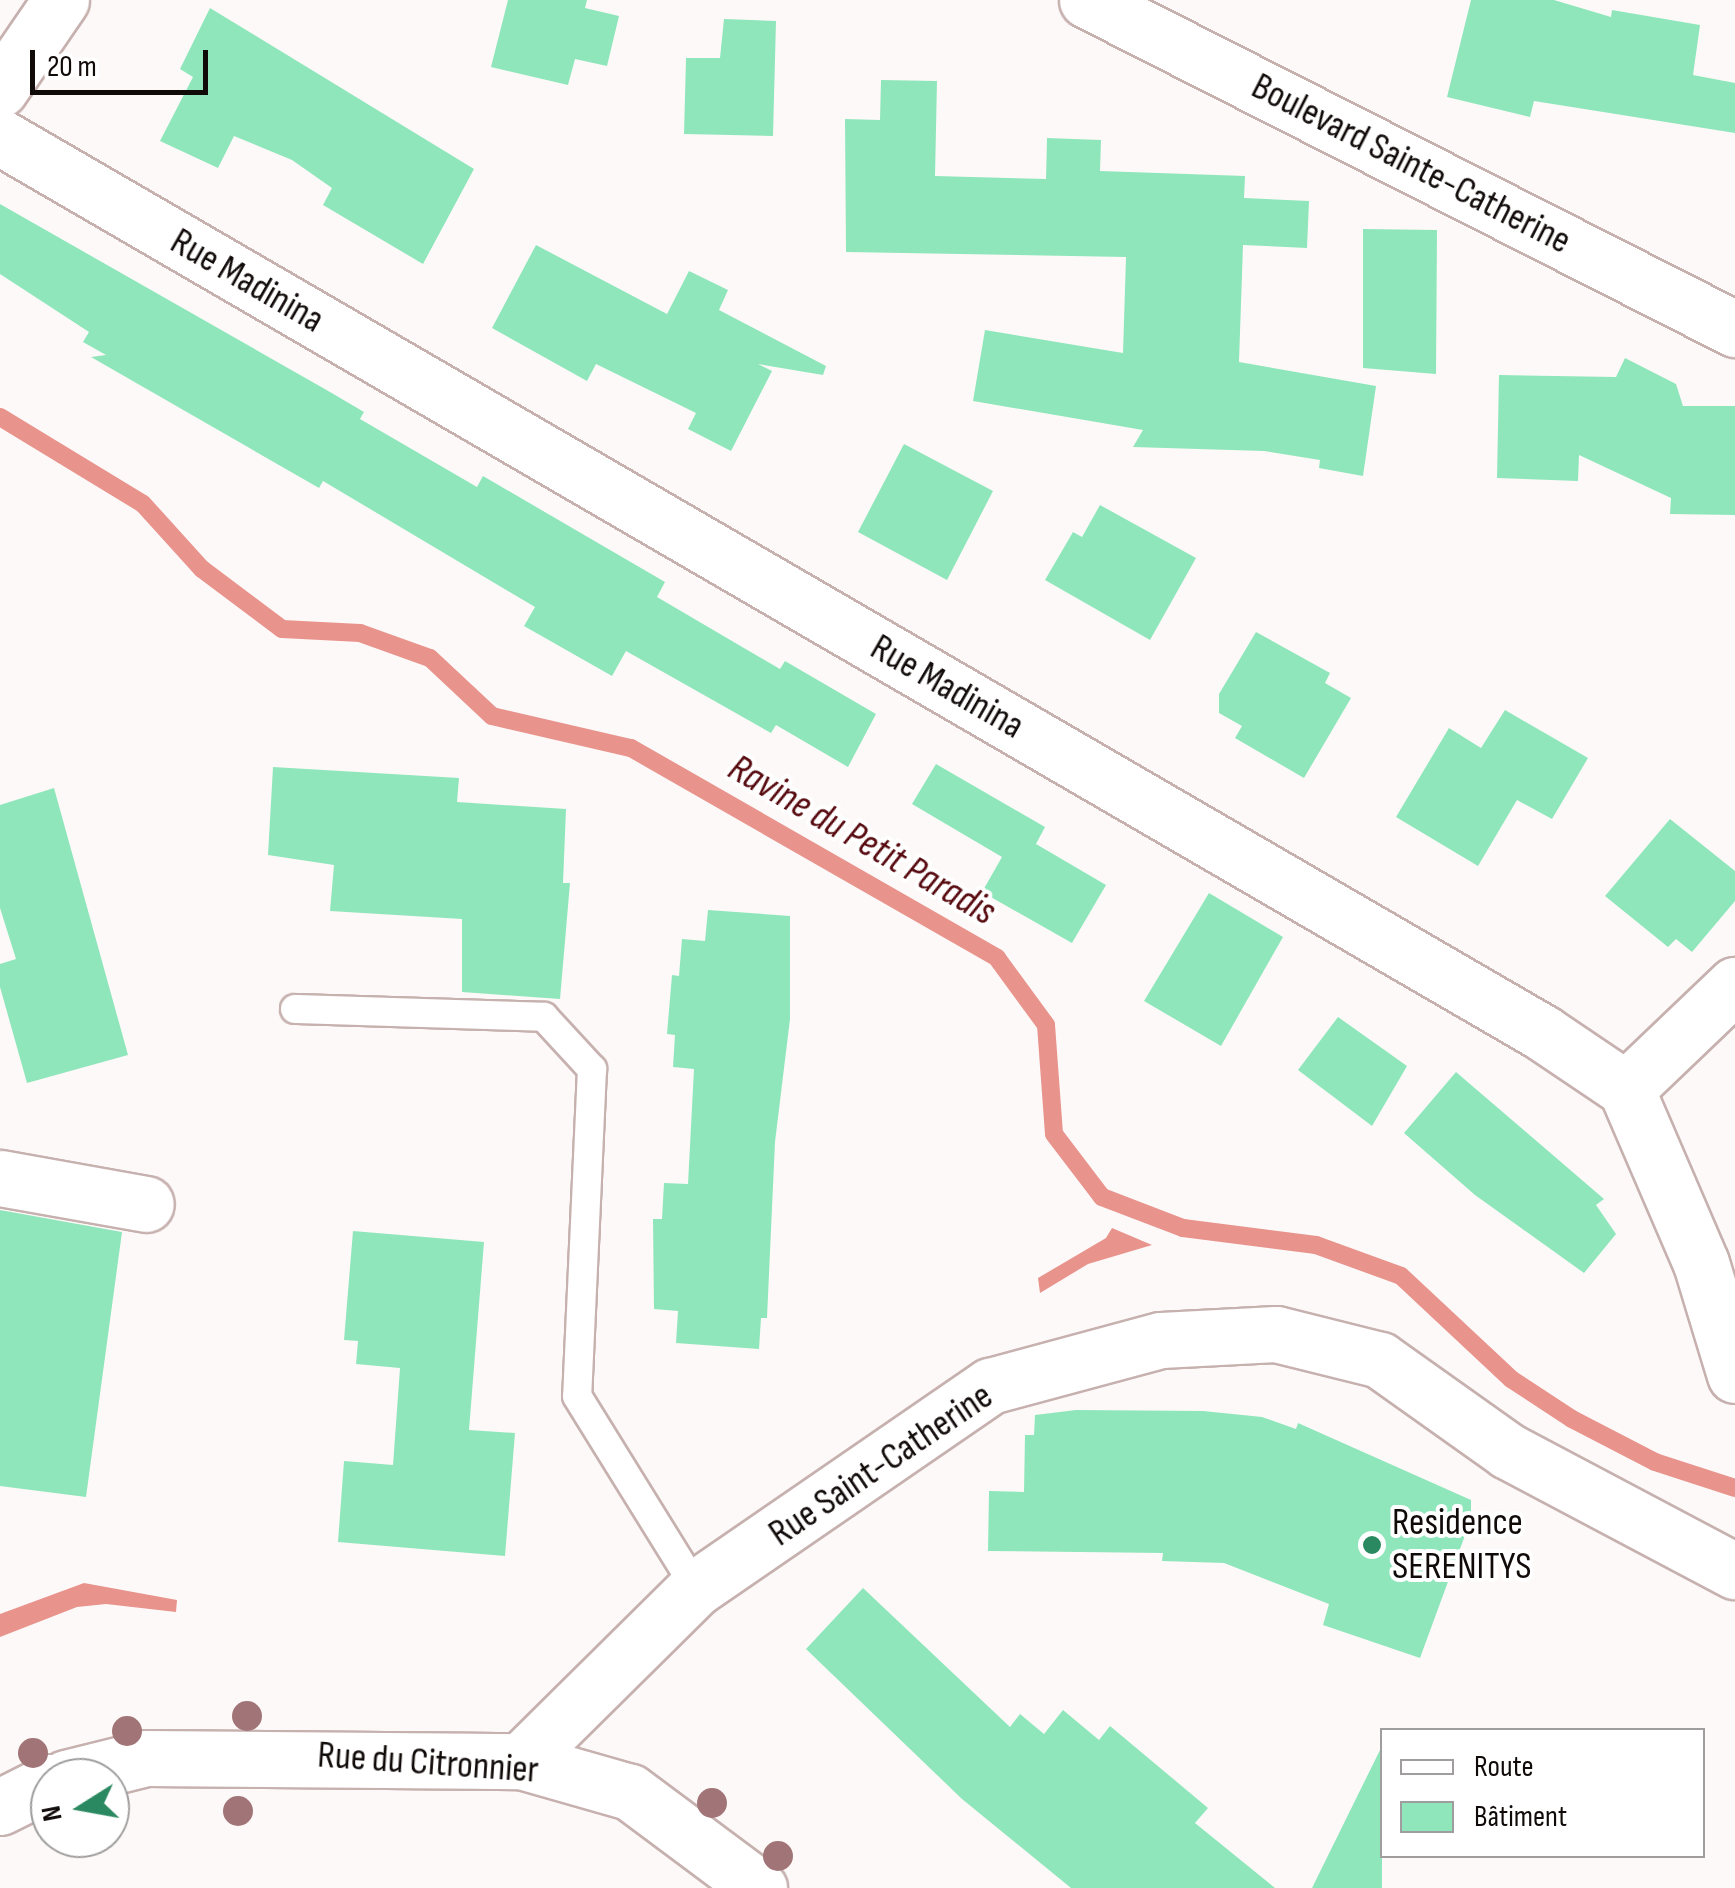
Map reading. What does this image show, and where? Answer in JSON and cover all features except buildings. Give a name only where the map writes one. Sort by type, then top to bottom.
[{"type":"street","points":[[0,89],[61,0]]},
{"type":"street","name":"Boulevard Sainte-Catherine","points":[[1087,0],[1735,328]]},
{"type":"street","name":"Rue Madinina","points":[[0,138],[1543,1033],[1626,1088]]},
{"type":"street","points":[[1735,985],[1626,1088],[1701,1263],[1735,1375]]},
{"type":"street","points":[[0,1178],[146,1204]]},
{"type":"street","name":"Rue Saint-Catherine","points":[[522,1761],[696,1588],[990,1386],[1161,1340],[1276,1334],[1380,1360],[1508,1451],[1735,1572]]},
{"type":"street","name":"Rue du Citronnier","points":[[130,1762],[146,1758],[522,1761],[630,1792],[759,1888]]},
{"type":"street","points":[[0,1806],[30,1792]]},
{"type":"lane","points":[[294,1008],[544,1017],[592,1069],[577,1396],[696,1588]]},
{"type":"shaded area","points":[[1112,1228],[1152,1245],[1088,1264],[1040,1293],[1038,1278],[1106,1238]]},
{"type":"shaded area","points":[[84,1583],[177,1600],[176,1612],[106,1604],[77,1607],[0,1637],[0,1614]]},
{"type":"waterway","name":"Ravine du Petit Paradis","points":[[0,417],[143,504],[202,569],[282,629],[360,633],[430,658],[492,716],[631,748],[997,958],[1046,1025],[1054,1134],[1102,1197],[1183,1228],[1316,1245],[1401,1276],[1511,1379],[1572,1419],[1655,1462],[1735,1488]]},
{"type":"place","name":"Residence SERENITYS","points":[[1372,1545]]}]
